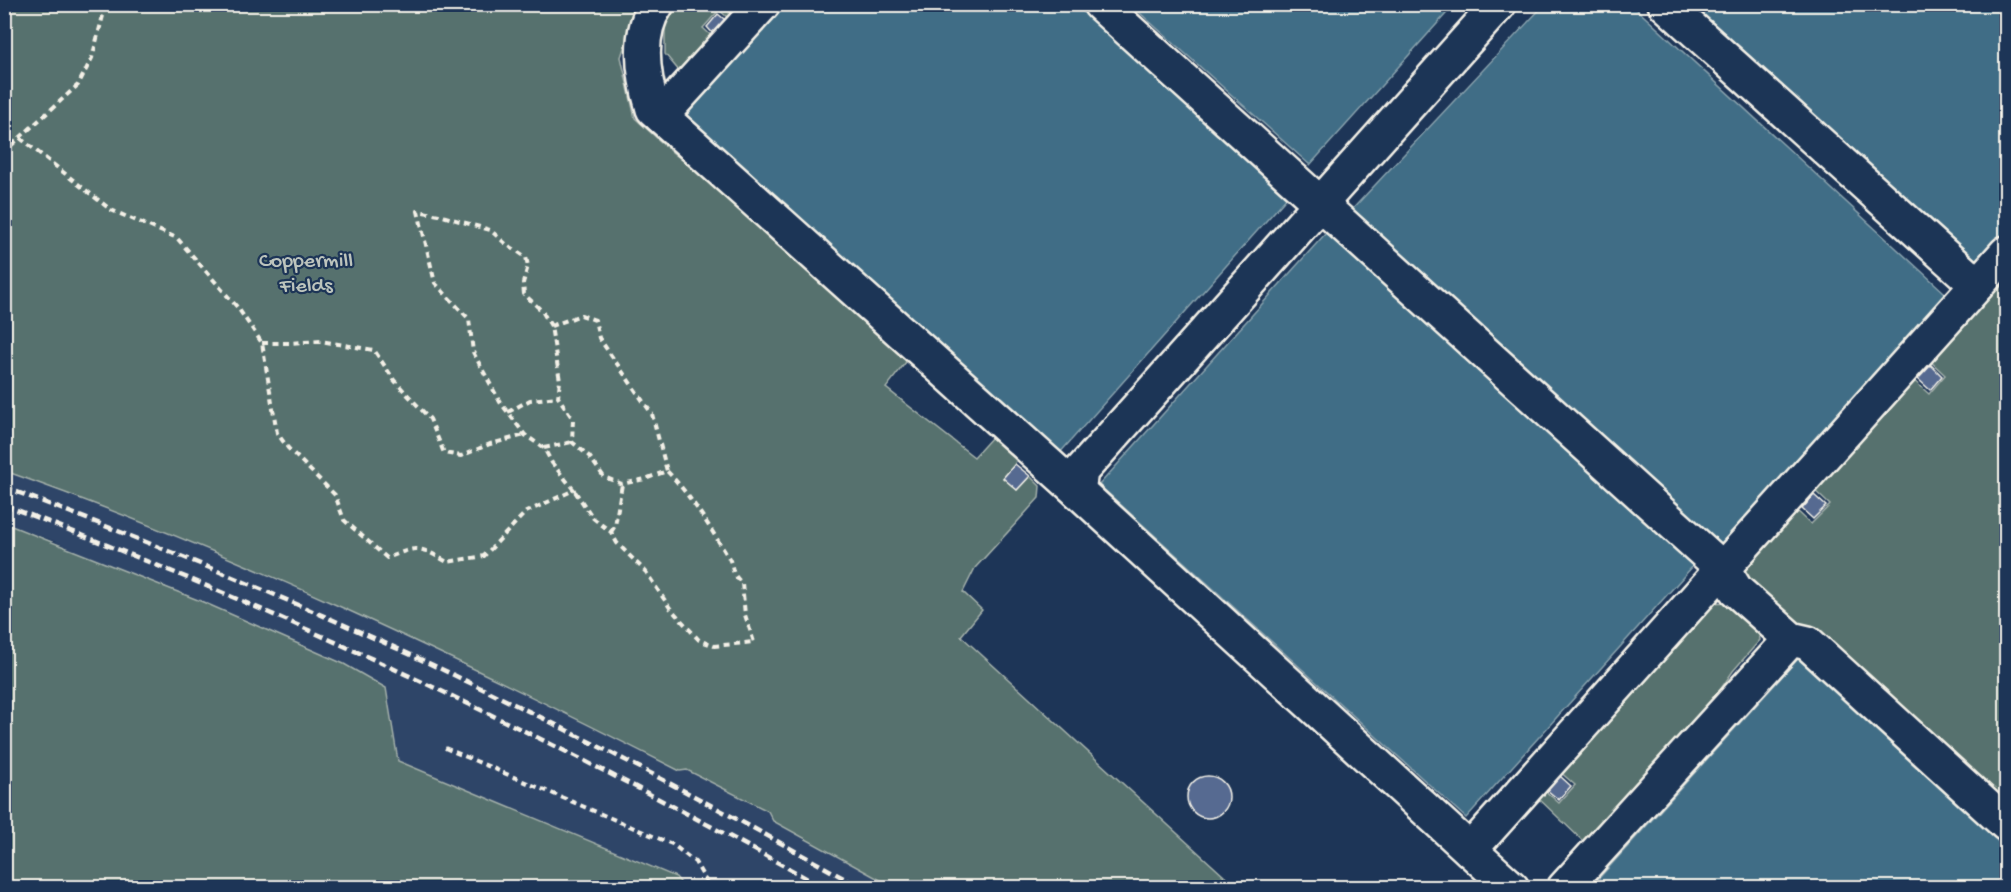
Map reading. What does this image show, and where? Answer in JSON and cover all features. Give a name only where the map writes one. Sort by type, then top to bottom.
[{"type":"lane","points":[[657,4],[650,15],[644,42],[645,83],[652,109],[1078,491],[1512,888]]},
{"type":"lane","points":[[661,116],[763,4]]},
{"type":"lane","points":[[1100,4],[1723,569],[1736,590],[1791,639],[1808,643],[2007,824]]},
{"type":"lane","points":[[1078,491],[1081,471],[1499,4]]},
{"type":"lane","points":[[1665,4],[1977,285]]},
{"type":"lane","points":[[1470,850],[2007,253]]},
{"type":"lane","points":[[1564,888],[1791,639]]},
{"type":"path","points":[[4,152],[78,85],[92,58],[106,4]]},
{"type":"path","points":[[20,138],[111,210],[177,238],[238,308],[262,343],[277,433],[288,448],[335,495],[344,520],[387,558],[412,548],[426,550],[447,562],[484,556],[526,512],[574,490]]},
{"type":"path","points":[[551,326],[581,315],[595,320],[599,338],[652,414],[667,471],[685,490],[730,559],[733,575],[742,583],[745,615],[754,642],[714,646],[699,640],[670,608],[646,572],[617,543],[611,532],[593,518],[552,463],[544,448],[525,435],[500,402],[473,352],[469,319],[435,284],[418,212],[439,215],[490,230],[526,257],[528,267],[523,283],[524,294],[542,311],[551,326],[560,381],[558,397],[573,419],[572,442]]},
{"type":"path","points":[[262,343],[321,341],[374,350],[394,380],[430,419],[444,453],[461,456],[490,444],[525,435]]},
{"type":"path","points":[[508,412],[530,400],[558,397]]},
{"type":"path","points":[[572,442],[589,456],[604,477],[622,484],[667,471]]},
{"type":"path","points":[[544,448],[572,442]]},
{"type":"path","points":[[611,532],[615,526],[622,484]]},
{"type":"path","points":[[445,748],[672,844],[695,862],[710,888]]},
{"type":"shaded area","points":[[778,5],[1078,5],[1290,194],[1058,455],[679,116]]},
{"type":"shaded area","points":[[1131,5],[1454,5],[1310,165]]},
{"type":"shaded area","points":[[1544,5],[1632,5],[1945,293],[1721,554],[1346,216]]},
{"type":"shaded area","points":[[1693,5],[2006,5],[2006,234],[1980,263]]},
{"type":"shaded area","points":[[1326,233],[1693,566],[1466,818],[1099,485]]},
{"type":"shaded area","points":[[4,471],[148,525],[289,583],[420,643],[680,771],[687,770],[768,811],[773,821],[893,887],[684,887],[676,877],[398,761],[386,688],[54,541],[5,523]]},
{"type":"shaded area","points":[[1798,659],[2006,849],[2006,887],[1591,887]]},
{"type":"green space","name":"Coppermill Fields","points":[[4,5],[638,5],[621,57],[635,118],[672,152],[797,250],[909,358],[886,388],[974,457],[993,436],[1017,457],[1015,464],[1003,478],[1017,490],[1030,476],[1040,486],[1039,498],[975,568],[963,592],[982,610],[961,636],[1236,887],[893,887],[773,821],[768,811],[687,770],[680,771],[431,648],[263,572],[92,503],[5,471]]},
{"type":"green space","points":[[678,5],[753,5],[735,24],[719,10],[703,28],[718,42],[685,78],[665,54],[665,26]]},
{"type":"green space","points":[[2006,272],[2006,815],[1766,605],[1738,572],[1793,507],[1811,524],[1830,505],[1811,487],[1911,378],[1929,394],[1945,375],[1928,359]]},
{"type":"green space","points":[[4,523],[203,602],[344,664],[386,688],[398,761],[676,877],[684,887],[5,887]]},
{"type":"green space","points":[[1730,602],[1757,627],[1760,640],[1733,671],[1710,705],[1587,845],[1537,797],[1543,789],[1559,803],[1575,785],[1559,771],[1710,603]]},
{"type":"building","points":[[718,14],[729,23],[716,37],[707,27]]},
{"type":"building","points":[[1931,365],[1942,376],[1930,390],[1918,379]]},
{"type":"building","points":[[1015,464],[1030,476],[1017,490],[1003,478]]},
{"type":"building","points":[[1814,495],[1826,506],[1813,519],[1802,509]]},
{"type":"building","points":[[1208,776],[1223,782],[1229,797],[1223,812],[1208,818],[1193,812],[1187,797],[1193,782]]},
{"type":"building","points":[[1560,776],[1571,786],[1559,800],[1547,790]]},
{"type":"railway","points":[[4,487],[208,567],[409,654],[637,766],[861,888]]},
{"type":"railway","points":[[4,505],[214,589],[421,682],[624,781],[824,888]]}]
